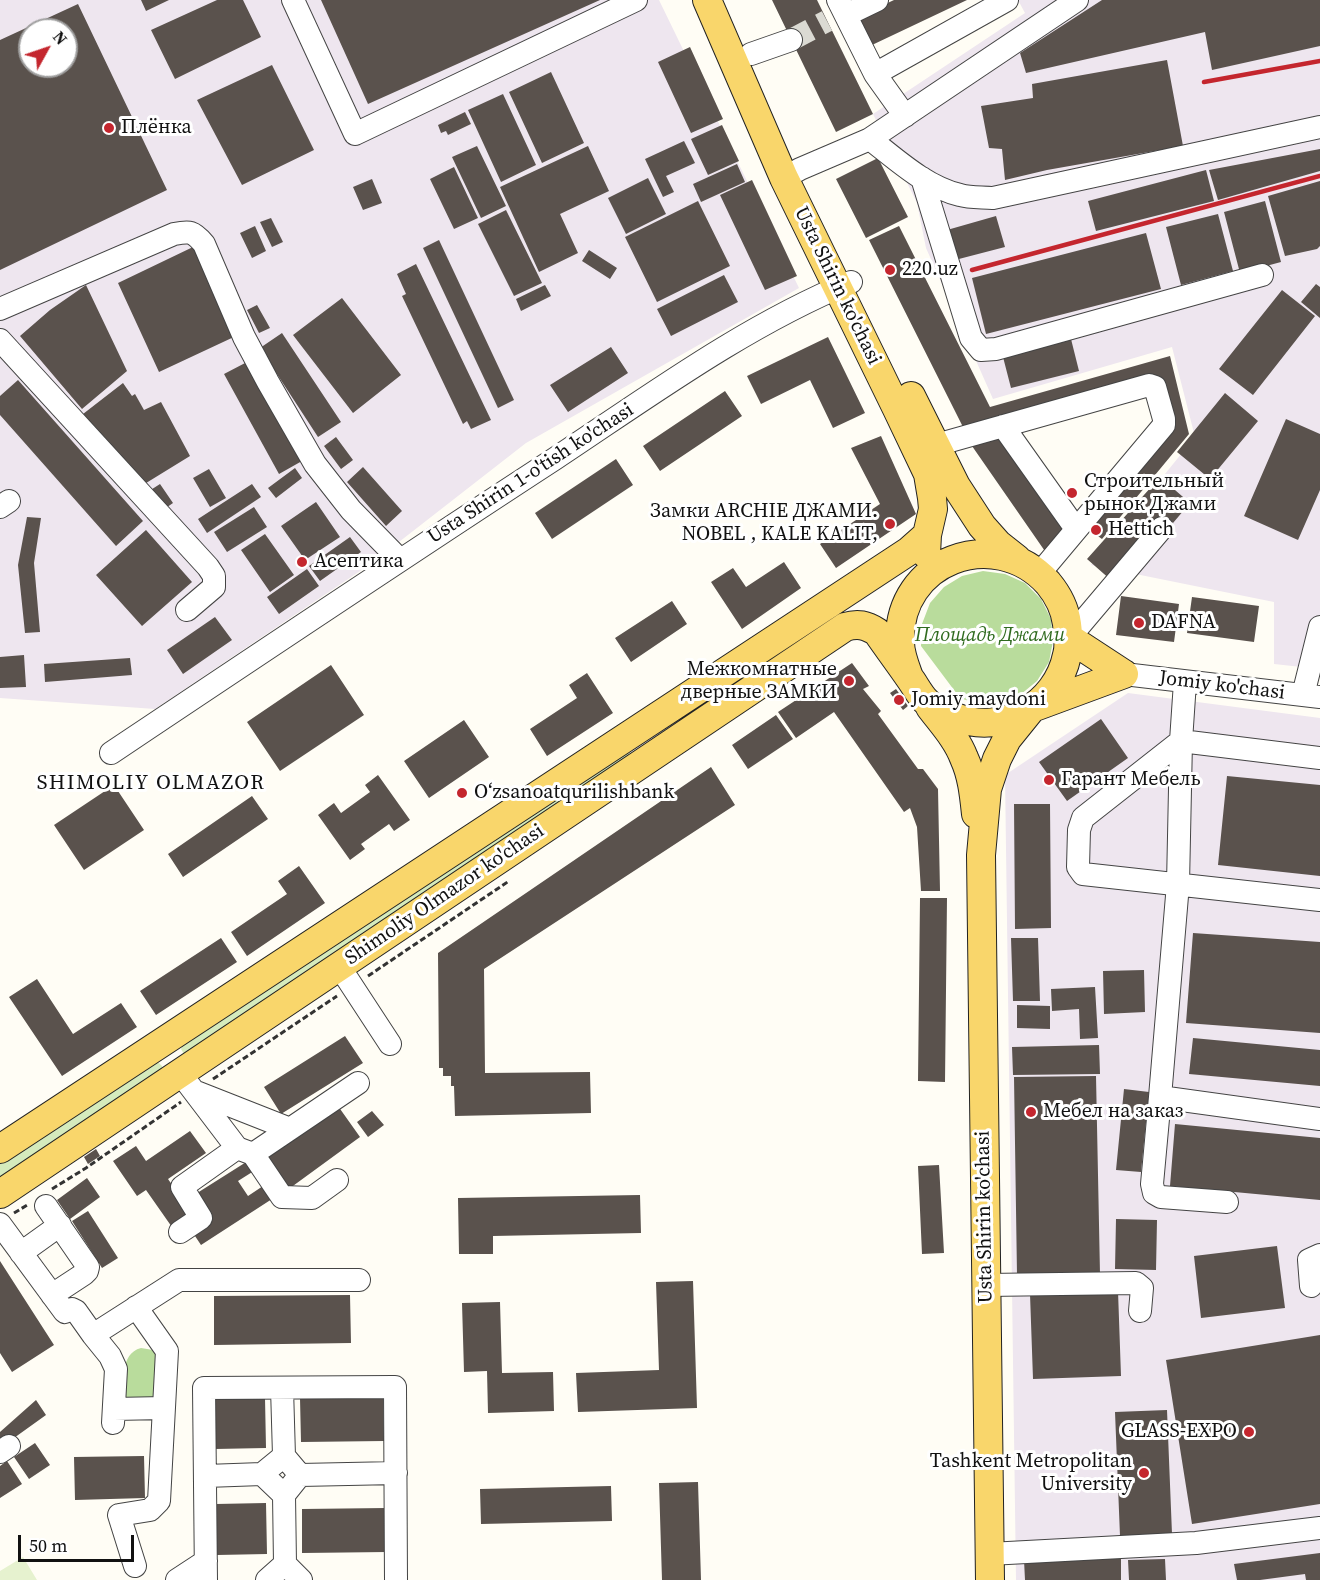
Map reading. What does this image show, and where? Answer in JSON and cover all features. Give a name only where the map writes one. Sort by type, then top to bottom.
[{"type":"main road","name":"Usta Shirin ko'chasi","points":[[707,0],[844,284],[897,408],[956,486],[982,526],[998,544],[1029,567]]},
{"type":"main road","name":"Usta Shirin ko'chasi","points":[[726,0],[751,54],[792,174]]},
{"type":"main road","name":"Usta Shirin ko'chasi","points":[[924,578],[927,535],[933,510],[927,449]]},
{"type":"main road","name":"Shimoliy Olmazor ko'chasi","points":[[0,1149],[909,551],[927,535]]},
{"type":"main road","points":[[1032,708],[1045,698],[1055,685],[1068,654],[1069,638],[1065,614],[1055,592],[1029,567],[1002,555],[967,555],[944,564],[924,578],[912,594],[905,609],[901,626],[901,651],[909,677],[927,703],[946,713],[962,720],[980,723],[998,722],[1124,674]]},
{"type":"main road","name":"Shimoliy Olmazor ko'chasi","points":[[846,592],[924,578]]},
{"type":"main road","name":"Shimoliy Olmazor ko'chasi","points":[[3,1211],[188,1082],[349,979],[653,756],[845,627],[854,624],[862,625],[877,632],[909,677]]},
{"type":"main road","points":[[1069,638],[1124,674]]},
{"type":"main road","name":"Usta Shirin ko'chasi","points":[[927,703],[958,745],[969,769],[981,855]]},
{"type":"main road","name":"Usta Shirin ko'chasi","points":[[990,1567],[981,855],[987,789],[997,759],[1008,739],[1032,708]]},
{"type":"main road","points":[[635,731],[653,756]]},
{"type":"main road","points":[[160,1044],[188,1082]]},
{"type":"street","points":[[293,0],[355,134],[636,0]]},
{"type":"street","points":[[877,0],[838,11],[875,74],[904,116]]},
{"type":"street","points":[[875,74],[1007,0]]},
{"type":"street","points":[[792,174],[870,139],[1077,0]]},
{"type":"street","points":[[751,54],[791,40]]},
{"type":"street","points":[[870,139],[922,178],[941,188],[961,195],[993,198],[1320,127]]},
{"type":"street","points":[[922,178],[971,338],[981,350],[996,350],[1262,274]]},
{"type":"street","points":[[0,309],[174,234],[187,231],[195,234],[204,244],[244,337],[315,464],[351,510],[400,560]]},
{"type":"street","name":"Usta Shirin 1-o'tish ko'chasi","points":[[111,753],[723,348],[844,284]]},
{"type":"street","points":[[0,340],[208,567],[214,576],[214,587],[187,610]]},
{"type":"street","points":[[927,449],[1149,385],[1155,387],[1164,425],[1076,529],[1029,567]]},
{"type":"street","points":[[1003,426],[1076,529]]},
{"type":"street","points":[[1069,638],[1162,528]]},
{"type":"street","points":[[1312,696],[1320,627]]},
{"type":"street","name":"Jomiy ko'chasi","points":[[1124,674],[1312,696]]},
{"type":"street","points":[[1185,682],[1181,741],[1178,884],[1152,1184],[1154,1193],[1161,1197],[1227,1202]]},
{"type":"street","points":[[1320,758],[1181,741],[1083,818],[1079,830],[1078,867],[1083,873],[1320,900]]},
{"type":"street","points":[[349,979],[390,1044]]},
{"type":"street","points":[[188,1082],[290,1129]]},
{"type":"street","points":[[188,1082],[282,1197],[312,1198],[337,1180]]},
{"type":"street","points":[[180,1232],[201,1218],[182,1187],[245,1151],[290,1129],[358,1083]]},
{"type":"street","points":[[1160,1097],[1320,1119]]},
{"type":"street","points":[[41,1200],[88,1267],[84,1274],[52,1295]]},
{"type":"street","points":[[3,1211],[21,1253],[65,1312],[76,1311],[114,1363],[116,1369],[114,1416],[164,1408]]},
{"type":"street","points":[[21,1253],[60,1225]]},
{"type":"street","points":[[1311,1286],[1309,1260],[1320,1255]]},
{"type":"street","points":[[93,1335],[179,1280],[360,1280]]},
{"type":"street","points":[[986,1286],[1136,1283],[1142,1288],[1140,1311]]},
{"type":"street","points":[[135,1566],[119,1515],[150,1510],[159,1501],[167,1351],[136,1307]]},
{"type":"street","points":[[177,1580],[206,1570],[204,1388],[395,1387],[396,1580]]},
{"type":"street","points":[[282,1388],[284,1456],[300,1475]]},
{"type":"street","points":[[206,1476],[262,1474],[284,1456]]},
{"type":"street","points":[[300,1475],[396,1473]]},
{"type":"street","points":[[262,1474],[284,1495],[293,1572],[267,1580]]},
{"type":"street","points":[[284,1495],[300,1475]]},
{"type":"street","points":[[990,1567],[1320,1528]]},
{"type":"path","points":[[3,1211],[41,1200],[86,1168],[188,1082],[513,878]]},
{"type":"shaded area","points":[[0,0],[659,0],[799,288],[526,443],[372,563],[155,709],[0,698]]},
{"type":"shaded area","points":[[1018,0],[1320,0],[1320,669],[1274,664],[1274,602],[1091,565],[1195,437],[1172,347],[993,399],[926,248],[917,203],[873,114],[1025,13]]},
{"type":"shaded area","points":[[1128,693],[1320,718],[1320,1580],[1016,1580],[1005,775]]},
{"type":"green space","name":"Площадь Джами","points":[[983,571],[1005,574],[1025,583],[1041,599],[1051,619],[1053,641],[1049,662],[1037,681],[1020,695],[1000,703],[978,704],[960,698],[921,646],[922,624],[930,603],[944,587],[962,576]]},
{"type":"green space","points":[[626,748],[632,758],[184,1054],[181,1049],[183,1045]]},
{"type":"green space","points":[[154,1063],[159,1063],[163,1070],[0,1181],[0,1164]]},
{"type":"green space","points":[[141,1348],[153,1350],[157,1355],[161,1398],[124,1400],[126,1362],[134,1351]]},
{"type":"green space","points":[[23,1557],[37,1580],[0,1580],[0,1571]]},
{"type":"building","points":[[141,0],[169,0],[146,11]]},
{"type":"building","points":[[217,0],[243,0],[261,37],[175,79],[151,30]]},
{"type":"building","points":[[321,0],[600,0],[368,104]]},
{"type":"building","points":[[772,0],[817,0],[873,114],[836,132]]},
{"type":"building","points":[[894,0],[967,0],[872,45],[858,17]]},
{"type":"building","points":[[1102,0],[1320,0],[1320,46],[1212,70],[1205,32],[1026,73],[1020,53]]},
{"type":"building","points":[[78,4],[167,190],[0,270],[0,40],[18,32],[18,78],[78,78],[78,18],[48,18]]},
{"type":"building","points":[[690,47],[723,119],[691,133],[658,62]]},
{"type":"building","points":[[1167,60],[1183,146],[1047,170],[1005,180],[1002,149],[989,148],[981,106],[1033,98],[1032,84]]},
{"type":"building","points":[[272,65],[314,150],[242,185],[197,100]]},
{"type":"building","points":[[551,72],[584,143],[542,163],[509,92]]},
{"type":"building","points":[[503,94],[536,165],[501,182],[468,110]]},
{"type":"building","points":[[465,112],[471,124],[448,135],[446,131],[441,133],[438,125]]},
{"type":"building","points":[[722,125],[739,161],[708,175],[691,139]]},
{"type":"building","points":[[684,141],[695,163],[666,176],[674,192],[663,197],[645,159]]},
{"type":"building","points":[[477,146],[506,206],[481,218],[452,157]]},
{"type":"building","points":[[588,146],[609,191],[560,214],[578,253],[539,272],[500,187]]},
{"type":"building","points":[[1320,149],[1320,171],[1218,200],[1209,170]]},
{"type":"building","points":[[878,158],[908,217],[866,238],[836,179]]},
{"type":"building","points":[[737,164],[745,182],[701,202],[693,184]]},
{"type":"building","points":[[454,167],[478,218],[454,229],[430,179]]},
{"type":"building","points":[[1206,170],[1214,201],[1096,231],[1088,201]]},
{"type":"building","points":[[648,178],[666,214],[626,234],[608,198]]},
{"type":"building","points":[[372,179],[382,203],[363,210],[353,187]]},
{"type":"building","points":[[752,180],[797,276],[765,290],[720,195]]},
{"type":"building","points":[[1320,181],[1320,246],[1317,249],[1285,256],[1268,196]]},
{"type":"building","points":[[698,201],[730,266],[657,302],[625,237]]},
{"type":"building","points":[[1265,201],[1281,262],[1240,273],[1224,212]]},
{"type":"building","points":[[506,210],[542,283],[514,296],[478,224]]},
{"type":"building","points":[[1218,214],[1233,271],[1181,285],[1166,227]]},
{"type":"building","points":[[996,216],[1005,247],[955,260],[947,230]]},
{"type":"building","points":[[271,218],[283,242],[272,247],[260,222]]},
{"type":"building","points":[[255,226],[266,251],[252,258],[240,233]]},
{"type":"building","points":[[899,226],[990,407],[1170,356],[1189,434],[1102,539],[1088,529],[1171,428],[1158,378],[966,433],[869,240]]},
{"type":"building","points":[[1146,233],[1161,289],[986,334],[972,278]]},
{"type":"building","points":[[439,240],[514,400],[498,408],[423,248]]},
{"type":"building","points":[[193,247],[236,336],[159,372],[118,283]]},
{"type":"building","points":[[589,250],[617,268],[610,279],[582,261]]},
{"type":"building","points":[[416,264],[491,420],[471,429],[467,421],[463,424],[402,296],[406,294],[397,274]]},
{"type":"building","points":[[724,275],[738,302],[671,336],[657,309]]},
{"type":"building","points":[[1316,284],[1320,287],[1320,318],[1301,302]]},
{"type":"building","points":[[86,285],[127,371],[82,409],[20,336],[50,310]]},
{"type":"building","points":[[545,285],[551,296],[521,311],[516,299]]},
{"type":"building","points":[[1282,290],[1315,316],[1253,395],[1219,369]]},
{"type":"building","points":[[342,298],[401,375],[353,413],[293,335]]},
{"type":"building","points":[[257,305],[270,328],[259,333],[247,310]]},
{"type":"building","points":[[282,333],[341,422],[318,437],[260,348]]},
{"type":"building","points":[[828,337],[865,413],[833,428],[810,380],[761,404],[747,376]]},
{"type":"building","points":[[1071,339],[1079,371],[1011,388],[1003,357]]},
{"type":"building","points":[[611,347],[628,373],[568,412],[550,385]]},
{"type":"building","points":[[247,362],[302,461],[279,474],[224,374]]},
{"type":"building","points":[[18,380],[143,521],[116,546],[0,415],[0,396]]},
{"type":"building","points":[[123,383],[132,396],[135,394],[144,410],[161,402],[190,456],[138,488],[83,414]]},
{"type":"building","points":[[725,391],[742,416],[660,471],[643,446]]},
{"type":"building","points":[[1225,393],[1258,421],[1210,479],[1177,452]]},
{"type":"building","points":[[1286,419],[1320,434],[1320,490],[1298,540],[1244,516]]},
{"type":"building","points":[[881,436],[916,514],[836,568],[820,544],[880,504],[851,448]]},
{"type":"building","points":[[336,437],[353,460],[341,469],[324,446]]},
{"type":"building","points":[[999,437],[1069,537],[1049,557],[972,446]]},
{"type":"building","points":[[616,459],[633,485],[552,539],[535,513]]},
{"type":"building","points":[[363,467],[402,511],[386,526],[347,482]]},
{"type":"building","points":[[295,468],[302,478],[276,498],[268,488]]},
{"type":"building","points":[[209,469],[226,498],[210,507],[193,478]]},
{"type":"building","points":[[1160,477],[1190,503],[1173,523],[1168,518],[1112,581],[1087,559]]},
{"type":"building","points":[[160,484],[173,503],[160,512],[146,493]]},
{"type":"building","points":[[252,484],[261,497],[207,533],[198,519]]},
{"type":"building","points":[[316,502],[340,537],[305,560],[281,526]]},
{"type":"building","points":[[254,507],[267,527],[227,552],[214,532]]},
{"type":"building","points":[[27,517],[41,518],[34,563],[40,632],[25,633],[18,565]]},
{"type":"building","points":[[146,530],[192,582],[142,626],[96,575]]},
{"type":"building","points":[[265,534],[294,575],[270,592],[241,550]]},
{"type":"building","points":[[350,537],[361,552],[320,581],[309,566]]},
{"type":"building","points":[[784,562],[801,588],[742,629],[711,582],[733,568],[746,587]]},
{"type":"building","points":[[307,569],[319,586],[279,614],[267,597]]},
{"type":"building","points":[[1121,596],[1179,604],[1174,642],[1116,635]]},
{"type":"building","points":[[1192,597],[1259,606],[1254,642],[1187,633]]},
{"type":"building","points":[[672,601],[687,624],[631,662],[615,638]]},
{"type":"building","points":[[215,617],[232,640],[183,674],[167,650]]},
{"type":"building","points":[[24,655],[26,687],[0,688],[0,657]]},
{"type":"building","points":[[130,658],[132,675],[45,682],[44,664]]},
{"type":"building","points":[[852,663],[869,686],[863,689],[881,711],[878,714],[918,769],[923,769],[938,789],[940,891],[921,891],[917,827],[910,808],[904,812],[834,712],[796,738],[778,712]]},
{"type":"building","points":[[331,665],[364,715],[280,771],[247,722]]},
{"type":"building","points":[[587,673],[613,713],[547,756],[530,729],[577,698],[569,685]]},
{"type":"building","name":"Jomiy maydoni","points":[[896,689],[908,706],[903,710],[890,693]]},
{"type":"building","points":[[776,715],[793,739],[748,769],[732,745]]},
{"type":"building","points":[[1101,719],[1128,758],[1067,801],[1039,762]]},
{"type":"building","points":[[464,720],[489,757],[429,798],[404,761]]},
{"type":"building","points":[[711,767],[735,805],[484,969],[485,1073],[590,1072],[591,1113],[455,1116],[454,1086],[451,1086],[451,1076],[443,1076],[443,1068],[439,1068],[438,953]]},
{"type":"building","points":[[378,775],[410,820],[394,831],[389,824],[361,844],[365,849],[350,860],[318,815],[334,803],[341,813],[370,792],[365,785]]},
{"type":"building","points":[[1227,776],[1320,785],[1320,876],[1218,865]]},
{"type":"building","points":[[114,785],[144,830],[84,870],[54,825]]},
{"type":"building","points":[[252,796],[268,819],[183,877],[168,854]]},
{"type":"building","points":[[1014,804],[1050,804],[1051,928],[1015,929]]},
{"type":"building","points":[[299,866],[325,903],[247,956],[231,932],[287,894],[278,881]]},
{"type":"building","points":[[920,898],[947,898],[945,1082],[918,1081]]},
{"type":"building","points":[[1193,933],[1320,942],[1320,1033],[1186,1023]]},
{"type":"building","points":[[221,938],[237,962],[156,1015],[140,991]]},
{"type":"building","points":[[1011,938],[1038,938],[1040,1001],[1013,1001]]},
{"type":"building","points":[[1144,970],[1145,1012],[1104,1014],[1103,971]]},
{"type":"building","points":[[37,979],[73,1034],[121,1003],[137,1027],[62,1076],[9,997]]},
{"type":"building","points":[[1095,987],[1098,1038],[1080,1039],[1079,1009],[1052,1011],[1051,989]]},
{"type":"building","points":[[1017,1005],[1050,1006],[1050,1029],[1017,1028]]},
{"type":"building","points":[[345,1036],[363,1063],[281,1114],[264,1087]]},
{"type":"building","points":[[1193,1038],[1320,1050],[1320,1086],[1189,1074]]},
{"type":"building","points":[[1099,1045],[1100,1074],[1013,1075],[1012,1047]]},
{"type":"building","points":[[1096,1076],[1100,1274],[1017,1275],[1014,1077]]},
{"type":"building","points":[[1124,1089],[1149,1092],[1141,1172],[1116,1170]]},
{"type":"building","points":[[338,1106],[360,1137],[286,1191],[263,1160]]},
{"type":"building","points":[[372,1111],[384,1125],[368,1137],[357,1122]]},
{"type":"building","points":[[1175,1124],[1320,1138],[1320,1200],[1170,1186]]},
{"type":"building","points":[[190,1131],[206,1153],[168,1179],[194,1217],[174,1230],[146,1190],[137,1196],[113,1161],[136,1146],[146,1161]]},
{"type":"building","points":[[96,1149],[100,1156],[88,1164],[84,1157]]},
{"type":"building","points":[[251,1159],[257,1169],[238,1181],[248,1196],[263,1186],[272,1199],[201,1245],[191,1230],[194,1195]]},
{"type":"building","points":[[939,1165],[944,1253],[922,1254],[918,1166]]},
{"type":"building","points":[[87,1178],[100,1197],[70,1219],[57,1200]]},
{"type":"building","points":[[640,1195],[641,1233],[493,1236],[493,1254],[459,1254],[458,1198]]},
{"type":"building","points":[[88,1211],[118,1258],[102,1268],[72,1221]]},
{"type":"building","points":[[1116,1219],[1157,1220],[1156,1270],[1115,1269]]},
{"type":"building","points":[[1277,1246],[1285,1308],[1201,1318],[1194,1256]]},
{"type":"building","points":[[0,1261],[54,1345],[12,1372],[0,1353]]},
{"type":"building","points":[[693,1281],[697,1408],[578,1412],[576,1373],[659,1370],[656,1282]]},
{"type":"building","points":[[1118,1291],[1121,1376],[1033,1379],[1030,1294]]},
{"type":"building","points":[[350,1295],[351,1343],[214,1345],[214,1296]]},
{"type":"building","points":[[500,1302],[502,1373],[553,1372],[554,1411],[488,1413],[487,1371],[464,1372],[462,1303]]},
{"type":"building","name":"GLASS-EXPO","points":[[1320,1335],[1320,1504],[1192,1524],[1166,1360]]},
{"type":"building","points":[[383,1397],[384,1441],[301,1442],[300,1398]]},
{"type":"building","points":[[265,1398],[266,1448],[215,1449],[214,1399]]},
{"type":"building","points":[[36,1400],[46,1415],[0,1448],[0,1432]]},
{"type":"building","name":"Tashkent Metropolitan University","points":[[1167,1410],[1172,1534],[1120,1536],[1115,1412]]},
{"type":"building","points":[[35,1443],[50,1465],[29,1479],[14,1457]]},
{"type":"building","points":[[144,1456],[145,1498],[75,1500],[74,1457]]},
{"type":"building","points":[[7,1461],[22,1484],[0,1498],[0,1466]]},
{"type":"building","points":[[698,1482],[701,1580],[662,1580],[659,1483]]},
{"type":"building","points":[[611,1486],[612,1521],[481,1524],[480,1489]]},
{"type":"building","points":[[266,1503],[267,1554],[217,1555],[216,1504]]},
{"type":"building","points":[[386,1508],[387,1552],[302,1553],[302,1509]]},
{"type":"building","points":[[1320,1553],[1320,1580],[1306,1580],[1305,1574],[1260,1580],[1237,1580],[1234,1564]]},
{"type":"building","points":[[1121,1557],[1121,1580],[1025,1580],[1024,1560]]},
{"type":"building","points":[[1165,1559],[1166,1580],[1129,1580],[1128,1560]]},
{"type":"tunnel","points":[[791,40],[827,21]]},
{"type":"railway","points":[[1204,82],[1320,61]]},
{"type":"railway","points":[[972,270],[1320,176]]},
{"type":"place","name":"Плёнка","points":[[109,128]]},
{"type":"place","name":"220.uz","points":[[890,270]]},
{"type":"place","name":"Строительный рынок Джами","points":[[1072,493]]},
{"type":"place","name":"Замки ARCHIE ДЖАМИ. NOBEL , KALE KALIT,","points":[[890,524]]},
{"type":"place","name":"Hettich","points":[[1096,530]]},
{"type":"place","name":"Асептика","points":[[302,562]]},
{"type":"place","name":"DAFNA","points":[[1139,623]]},
{"type":"place","name":"Межкомнатные дверные ЗАМКИ","points":[[849,681]]},
{"type":"place","name":"Jomiy maydoni","points":[[899,700]]},
{"type":"place","name":"Гарант Мебель","points":[[1049,780]]},
{"type":"place","name":"Oʻzsanoatqurilishbank","points":[[462,793]]},
{"type":"place","name":"Мебел на заказ","points":[[1031,1112]]},
{"type":"place","name":"GLASS-EXPO","points":[[1249,1432]]},
{"type":"place","name":"Tashkent Metropolitan University","points":[[1144,1473]]},
{"type":"district","name":"SHIMOLIY OLMAZOR","points":[[151,784]]}]
